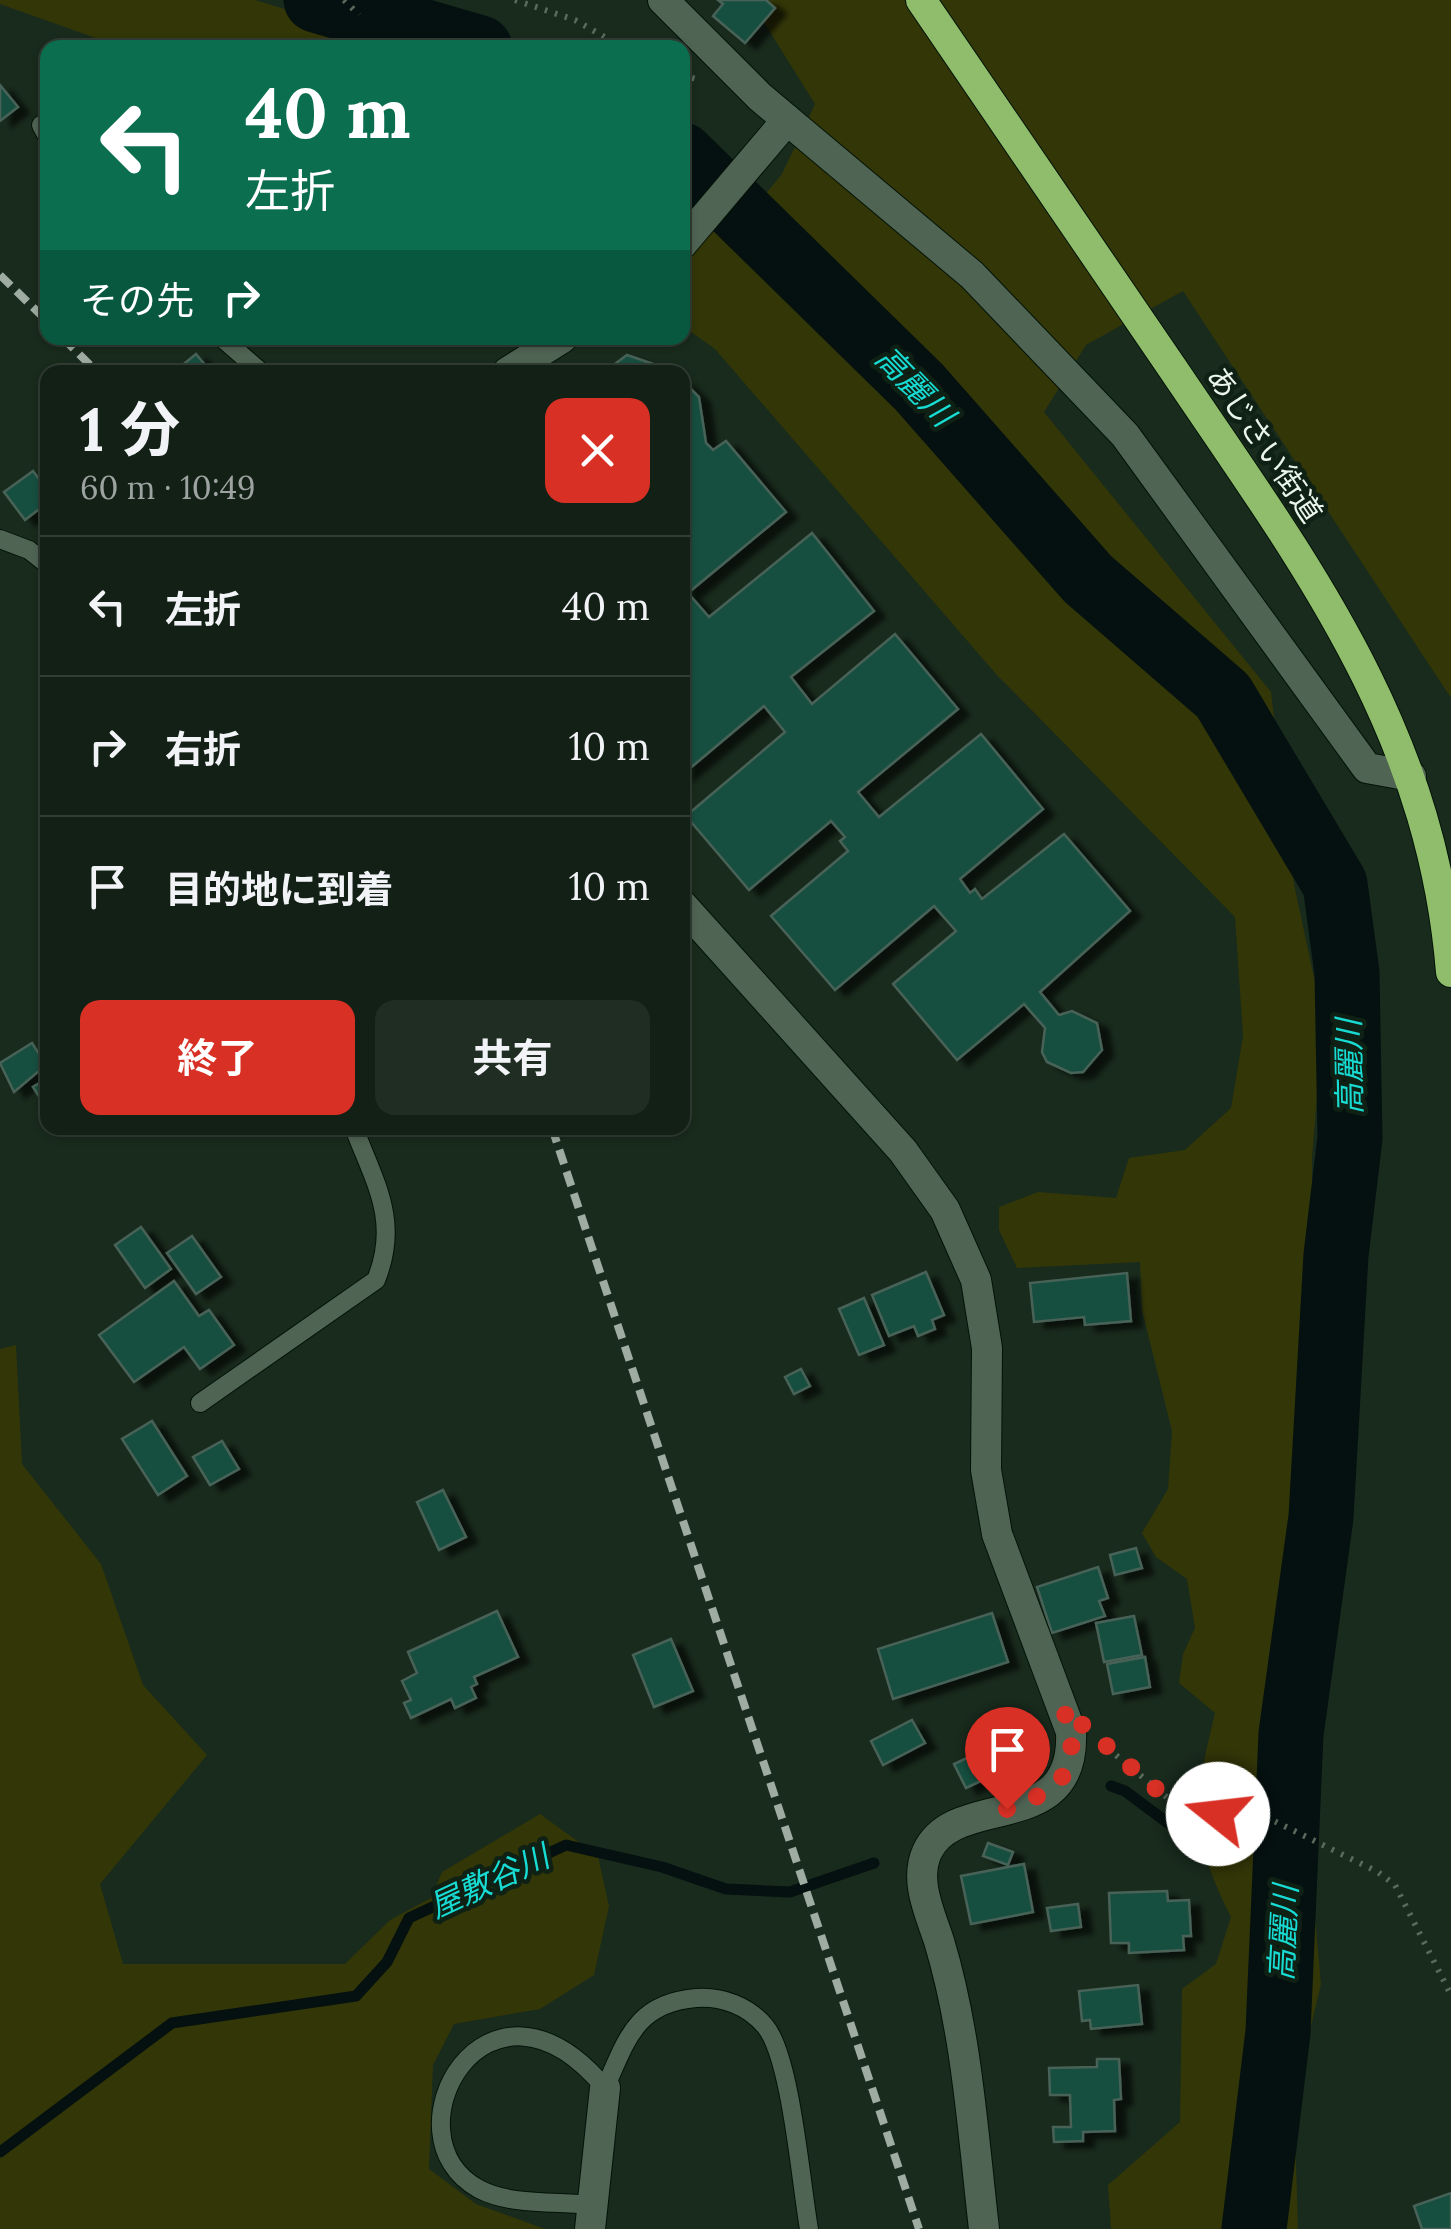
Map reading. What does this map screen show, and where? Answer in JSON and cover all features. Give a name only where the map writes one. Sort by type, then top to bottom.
[{"type":"highway","name":"あじさい街道","points":[[921,0],[1325,596],[1373,682],[1411,776],[1434,849],[1451,972]]},
{"type":"street","points":[[663,0],[787,120],[972,275],[1082,386],[1125,435],[1367,768],[1411,776]]},
{"type":"street","points":[[690,235],[787,120]]},
{"type":"street","points":[[519,365],[551,345]]},
{"type":"street","points":[[690,914],[903,1151],[944,1210],[976,1280],[984,1331],[986,1470],[998,1534],[1063,1708],[1072,1750],[1069,1768],[1057,1786],[1040,1798],[942,1832],[927,1851],[923,1869],[925,1902],[940,1943],[967,2080],[984,2229]]},
{"type":"street","points":[[591,2217],[605,2088]]},
{"type":"lane","points":[[230,345],[253,365]]},
{"type":"lane","points":[[0,539],[40,559]]},
{"type":"lane","points":[[200,1403],[376,1280],[388,1251],[387,1215],[354,1135]]},
{"type":"lane","points":[[591,2217],[480,2190],[455,2170],[442,2132],[444,2089],[469,2054],[499,2038],[525,2035],[552,2041],[568,2051],[605,2088],[632,2028],[667,2001],[707,1998],[738,2004],[766,2027],[780,2056],[809,2229]]},
{"type":"path","points":[[344,0],[359,15]]},
{"type":"path","points":[[515,0],[575,20],[610,40]]},
{"type":"path","points":[[1063,1708],[1169,1800],[1194,1811],[1250,1814],[1272,1820],[1378,1872],[1394,1885],[1451,1994]]},
{"type":"green space","points":[[0,0],[255,0],[386,40],[101,40],[0,4]]},
{"type":"green space","points":[[750,0],[1451,0],[1451,698],[1183,291],[1086,345],[1044,412],[1271,692],[1294,884],[1323,1020],[1312,1158],[1312,1389],[1302,1506],[1276,1662],[1303,1785],[1321,1984],[1294,2098],[1298,2229],[1111,2229],[1108,2185],[1180,2122],[1182,1989],[1216,1964],[1231,1917],[1207,1861],[1199,1817],[1202,1771],[1215,1713],[1179,1683],[1183,1654],[1195,1628],[1187,1579],[1156,1557],[1142,1533],[1168,1489],[1172,1431],[1142,1310],[1140,1262],[1017,1268],[999,1230],[999,1207],[1038,1192],[1116,1198],[1129,1158],[1185,1150],[1231,1108],[1243,1036],[1235,917],[996,674],[715,349],[690,331],[690,202],[730,238],[782,174],[815,104]]},
{"type":"green space","points":[[16,1345],[22,1464],[101,1564],[143,1685],[207,1755],[100,1884],[123,1964],[345,1964],[390,1920],[431,1898],[442,1872],[540,1814],[598,1856],[609,1906],[594,1975],[540,2009],[454,2024],[433,2065],[429,2169],[476,2204],[545,2229],[0,2229],[0,1349]]},
{"type":"building","points":[[718,0],[766,0],[775,8],[745,43],[713,16],[723,4]]},
{"type":"building","points":[[0,85],[18,107],[0,121]]},
{"type":"building","points":[[196,354],[205,365],[183,365]]},
{"type":"building","points":[[627,355],[656,365],[613,365]]},
{"type":"building","points":[[690,388],[699,397],[706,443],[713,450],[726,441],[786,512],[690,591]]},
{"type":"building","points":[[33,471],[40,480],[40,508],[25,520],[4,492]]},
{"type":"building","points":[[812,533],[874,611],[791,677],[812,704],[895,634],[958,709],[858,792],[879,817],[981,734],[1043,809],[960,879],[970,893],[975,889],[982,899],[1064,834],[1130,911],[1040,992],[1059,1015],[1072,1011],[1097,1023],[1102,1050],[1083,1072],[1071,1073],[1047,1062],[1042,1052],[1045,1028],[1024,1004],[957,1060],[893,984],[956,931],[934,906],[835,990],[771,916],[848,851],[840,841],[845,837],[831,821],[749,890],[690,821],[690,813],[785,732],[764,706],[690,768],[690,595],[709,617]]},
{"type":"building","points":[[32,1043],[40,1056],[40,1070],[14,1092],[0,1063]]},
{"type":"building","points":[[141,1227],[171,1269],[145,1288],[115,1245]]},
{"type":"building","points":[[192,1236],[221,1277],[196,1294],[167,1253]]},
{"type":"building","points":[[926,1272],[944,1315],[932,1320],[935,1329],[918,1336],[914,1326],[889,1336],[872,1295]]},
{"type":"building","points":[[1127,1273],[1131,1321],[1085,1325],[1084,1317],[1034,1322],[1030,1283]]},
{"type":"building","points":[[174,1281],[199,1316],[209,1310],[234,1345],[200,1369],[184,1347],[134,1382],[99,1335]]},
{"type":"building","points":[[864,1298],[884,1345],[859,1355],[839,1309]]},
{"type":"building","points":[[801,1369],[810,1386],[794,1394],[785,1377]]},
{"type":"building","points":[[152,1421],[187,1476],[158,1495],[122,1439]]},
{"type":"building","points":[[222,1441],[239,1469],[210,1485],[193,1457]]},
{"type":"building","points":[[443,1490],[466,1537],[439,1550],[417,1502]]},
{"type":"building","points":[[1136,1548],[1142,1568],[1115,1575],[1110,1555]]},
{"type":"building","points":[[1098,1567],[1108,1598],[1099,1601],[1105,1616],[1052,1633],[1037,1587]]},
{"type":"building","points":[[497,1611],[518,1657],[474,1677],[477,1684],[471,1687],[476,1698],[455,1708],[451,1699],[411,1718],[404,1703],[411,1700],[402,1681],[417,1673],[408,1652]]},
{"type":"building","points":[[992,1613],[1008,1662],[893,1699],[878,1649]]},
{"type":"building","points":[[1134,1616],[1142,1655],[1104,1662],[1096,1623]]},
{"type":"building","points":[[671,1639],[693,1691],[654,1707],[633,1655]]},
{"type":"building","points":[[1145,1657],[1150,1687],[1113,1694],[1107,1664]]},
{"type":"building","points":[[912,1720],[925,1743],[883,1765],[871,1741]]},
{"type":"building","points":[[969,1757],[981,1781],[966,1788],[954,1764]]},
{"type":"building","points":[[988,1843],[1013,1852],[1008,1865],[983,1856]]},
{"type":"building","points":[[1024,1864],[1033,1912],[971,1924],[961,1876]]},
{"type":"building","points":[[1167,1891],[1168,1901],[1189,1900],[1191,1936],[1183,1936],[1184,1950],[1129,1953],[1129,1943],[1111,1943],[1109,1893]]},
{"type":"building","points":[[1078,1904],[1081,1927],[1051,1931],[1047,1908]]},
{"type":"building","points":[[1138,1985],[1142,2024],[1091,2029],[1090,2020],[1082,2021],[1079,1991]]},
{"type":"building","points":[[1097,2059],[1119,2059],[1121,2099],[1114,2100],[1115,2131],[1083,2132],[1083,2141],[1054,2142],[1053,2127],[1071,2127],[1070,2095],[1050,2095],[1049,2068],[1097,2067]]},
{"type":"building","points":[[1451,2193],[1451,2229],[1422,2229],[1414,2206]]},
{"type":"waterway","name":"高麗川","points":[[316,0],[453,40]]},
{"type":"waterway","name":"高麗川","points":[[690,163],[919,387],[1088,579],[1223,696],[1335,884],[1347,973],[1350,1138],[1336,1255],[1321,1517],[1291,1734],[1278,2032],[1254,2229]]},
{"type":"waterway","name":"屋敷谷川","points":[[1111,1786],[1125,1791],[1176,1829],[1215,1836],[1252,1833],[1287,1845]]},
{"type":"waterway","name":"屋敷谷川","points":[[0,2152],[172,2023],[356,1996],[387,1962],[409,1918],[566,1845],[662,1867],[726,1889],[790,1892],[874,1863]]},
{"type":"railway","points":[[0,275],[40,314]]},
{"type":"railway","points":[[70,345],[90,365]]},
{"type":"railway","points":[[554,1135],[919,2229]]},
{"type":"route","points":[[1007,1809],[1040,1798],[1057,1786],[1069,1768],[1071,1732],[1063,1708],[1077,1716],[1110,1752],[1169,1800],[1194,1811],[1218,1814]]}]
